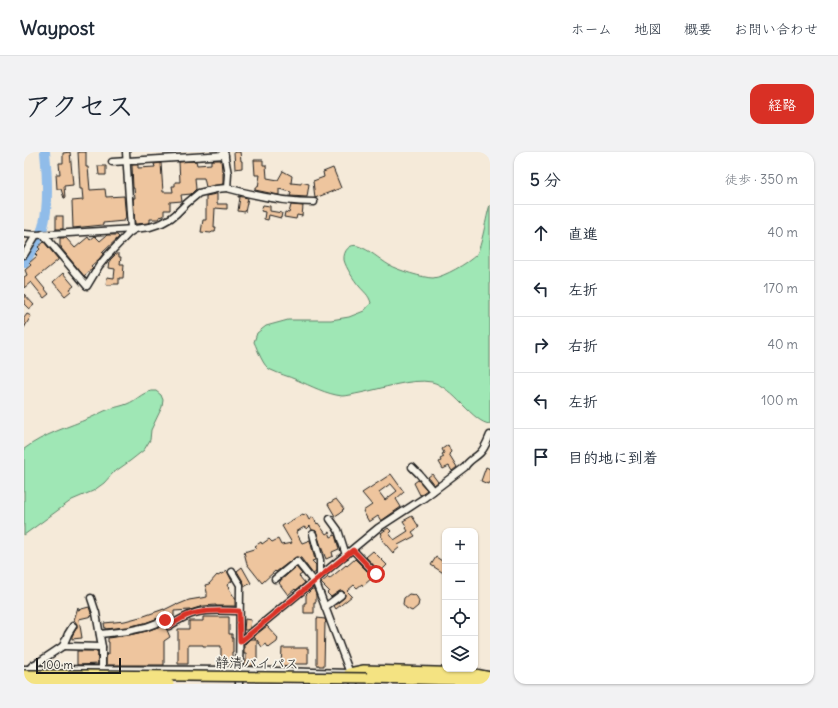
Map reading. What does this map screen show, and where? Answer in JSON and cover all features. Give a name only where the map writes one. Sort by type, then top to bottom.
[{"type":"highway","points":[[350,673],[364,670],[470,673],[490,677]]},
{"type":"highway","name":"静清バイパス","points":[[26,671],[85,675],[367,678],[463,680],[490,683]]},
{"type":"highway","points":[[24,682],[169,684]]},
{"type":"street","points":[[126,152],[134,229]]},
{"type":"street","points":[[112,162],[224,153],[228,174],[227,188]]},
{"type":"street","points":[[24,234],[36,235],[150,227],[171,218],[187,202],[199,193],[216,189],[227,188],[279,199],[314,202]]},
{"type":"street","points":[[43,234],[87,286],[107,256],[134,229]]},
{"type":"street","points":[[24,255],[36,235]]},
{"type":"street","points":[[240,642],[378,528],[433,491],[464,467],[485,447],[490,435]]},
{"type":"street","points":[[412,467],[433,491]]},
{"type":"street","points":[[330,519],[338,530],[346,555]]},
{"type":"street","points":[[313,534],[320,560],[316,579]]},
{"type":"street","points":[[353,550],[376,574]]},
{"type":"street","points":[[275,579],[297,561],[316,579],[354,684]]},
{"type":"street","points":[[232,572],[240,585],[239,684]]},
{"type":"street","points":[[325,607],[340,595]]},
{"type":"street","points":[[91,598],[96,613],[102,647],[102,684]]},
{"type":"street","points":[[100,634],[128,631],[146,627],[165,620],[169,626],[196,612],[222,610],[239,611]]},
{"type":"street","points":[[26,671],[63,646],[73,626]]},
{"type":"street","points":[[63,646],[102,647]]},
{"type":"street","points":[[26,671],[102,669],[239,670],[350,673]]},
{"type":"green space","points":[[490,205],[490,424],[477,418],[448,391],[440,385],[432,382],[415,381],[342,396],[319,390],[268,368],[261,358],[254,342],[257,333],[266,326],[288,320],[331,320],[349,317],[364,311],[371,303],[368,296],[348,270],[345,263],[344,257],[348,248],[355,245],[370,252],[393,267],[429,278],[438,277],[456,269],[476,255]]},
{"type":"green space","points":[[151,391],[156,391],[161,395],[163,400],[162,407],[151,430],[150,440],[144,450],[113,473],[104,483],[93,491],[72,500],[24,535],[24,449],[48,435],[107,410],[127,404]]},
{"type":"building","points":[[70,152],[73,185],[64,186],[64,198],[61,189],[57,189],[56,174],[60,174],[59,163],[63,163],[63,153]]},
{"type":"building","points":[[78,152],[86,152],[86,167],[88,167],[90,190],[105,189],[106,197],[124,196],[126,219],[124,219],[124,221],[73,228],[72,201],[83,200],[82,189],[80,189]]},
{"type":"building","points":[[234,152],[240,152],[242,168],[235,169]]},
{"type":"building","points":[[211,160],[221,160],[223,184],[206,187],[204,178],[195,178],[196,189],[191,194],[181,195],[182,201],[170,202],[170,210],[164,210],[164,216],[159,217],[159,219],[150,219],[149,223],[135,224],[133,198],[135,198],[132,165],[138,165],[138,168],[155,167],[154,164],[161,163],[163,192],[173,192],[172,186],[175,186],[175,182],[180,182],[179,162],[196,161],[197,165],[211,164]]},
{"type":"building","points":[[254,160],[263,160],[263,165],[266,165],[267,178],[278,180],[283,171],[292,176],[291,183],[301,184],[301,182],[309,184],[307,197],[290,196],[291,192],[279,189],[279,195],[255,190],[255,187],[258,187],[260,175],[255,175]]},
{"type":"building","points":[[98,166],[106,166],[106,175],[99,175]]},
{"type":"building","points":[[333,168],[341,188],[315,198],[313,181],[324,177],[323,172]]},
{"type":"building","points":[[217,194],[217,204],[227,204],[227,209],[215,208],[215,232],[201,232],[203,220],[206,220],[206,196]]},
{"type":"building","points":[[238,196],[248,198],[245,212],[238,211],[240,197]]},
{"type":"building","points":[[263,205],[270,206],[270,211],[282,213],[281,218],[269,215],[268,220],[264,219],[265,212],[261,211]]},
{"type":"building","points":[[291,205],[303,206],[302,216],[297,215],[296,219],[284,217],[285,212],[289,213]]},
{"type":"building","points":[[56,216],[63,216],[63,229],[56,229]]},
{"type":"building","points":[[107,235],[117,235],[119,237],[102,253],[104,253],[91,266],[93,268],[84,276],[61,248],[62,247],[60,247],[60,238],[66,238],[75,248],[88,237],[90,240],[95,236],[100,241]]},
{"type":"building","points":[[44,242],[58,260],[36,278],[49,294],[44,298],[31,282],[24,288],[24,277],[27,275],[25,270],[31,265],[29,263],[37,256],[35,254],[40,249],[38,247]]},
{"type":"building","points":[[116,254],[119,254],[119,257],[121,257],[120,264],[124,264],[123,278],[119,278],[119,284],[106,285],[107,277],[114,278],[115,269],[109,268],[110,260]]},
{"type":"building","points":[[63,273],[74,286],[65,296],[53,282]]},
{"type":"building","points":[[24,294],[34,305],[29,309],[24,304]]},
{"type":"building","points":[[27,314],[31,316],[24,328],[24,318]]},
{"type":"building","points":[[448,445],[451,452],[449,454],[457,467],[452,471],[449,466],[443,469],[439,462],[441,461],[440,459],[444,457],[442,454],[444,453],[442,449]]},
{"type":"building","points":[[486,467],[490,469],[490,480],[488,484],[481,481]]},
{"type":"building","points":[[391,474],[404,492],[396,499],[401,507],[381,521],[378,516],[369,522],[363,511],[372,505],[362,493]],"holes":[[[391,484],[397,491],[385,500],[379,492]]]},
{"type":"building","points":[[432,474],[438,482],[434,485],[428,477]]},
{"type":"building","points":[[418,480],[427,490],[420,495],[414,483]]},
{"type":"building","points":[[336,499],[344,509],[335,516],[328,504]]},
{"type":"building","points":[[303,514],[306,514],[309,520],[313,517],[326,534],[329,532],[331,537],[335,535],[339,549],[332,552],[333,556],[326,559],[316,531],[312,530],[310,526],[307,529],[304,527],[296,532],[302,543],[310,540],[315,560],[312,561],[316,565],[316,572],[313,574],[301,558],[296,557],[276,572],[275,571],[262,583],[247,564],[244,552],[257,548],[255,546],[261,542],[262,544],[269,539],[272,542],[278,539],[281,545],[292,543],[282,526]]},
{"type":"building","points":[[412,516],[419,527],[412,532],[415,536],[398,545],[400,547],[393,553],[382,540],[381,533],[388,528],[391,531],[389,533],[394,540],[408,531],[403,521]]},
{"type":"building","points":[[373,551],[387,565],[380,572],[366,557]]},
{"type":"building","points":[[436,557],[442,561],[442,572],[431,565]]},
{"type":"building","points":[[355,559],[373,577],[363,586],[362,584],[357,588],[354,585],[347,591],[352,596],[336,609],[334,606],[344,598],[345,593],[340,591],[331,597],[327,593],[329,591],[321,583],[328,577],[329,579]]},
{"type":"building","points":[[242,567],[251,583],[244,587],[244,583],[237,571]]},
{"type":"building","points":[[296,567],[302,574],[299,576],[305,583],[288,595],[279,583]]},
{"type":"building","points":[[227,571],[232,581],[227,585],[235,597],[235,606],[203,606],[190,610],[174,611],[174,617],[169,619],[167,616],[164,616],[145,623],[127,627],[105,629],[104,623],[125,621],[164,610],[189,600],[207,597],[205,585],[209,584],[217,575],[223,574]]},
{"type":"building","points":[[314,589],[316,595],[316,602],[314,602],[314,613],[304,613],[306,595]]},
{"type":"building","points":[[409,594],[415,595],[419,601],[418,606],[412,611],[406,608],[403,604],[404,598]]},
{"type":"building","points":[[78,607],[78,610],[89,607],[92,616],[79,619],[82,638],[72,639],[77,627],[74,620]]},
{"type":"building","points":[[203,617],[229,617],[229,634],[232,634],[233,638],[232,665],[221,665],[221,646],[203,645],[188,645],[188,664],[178,664],[178,629],[189,629],[189,621],[203,621]]},
{"type":"building","points":[[317,618],[325,619],[326,622],[324,666],[317,665]]},
{"type":"building","points":[[245,619],[251,620],[250,628],[247,630],[244,630]]},
{"type":"building","points":[[163,625],[170,637],[164,641],[164,665],[106,665],[106,654],[109,654],[108,638],[147,631]]},
{"type":"building","points":[[267,626],[278,638],[277,642],[270,647],[266,644],[262,647],[257,640],[257,660],[253,660],[253,666],[244,666],[244,662],[246,662],[246,654],[244,654],[244,645],[250,639],[256,639],[253,637]]},
{"type":"building","points":[[282,648],[308,648],[308,664],[290,664],[281,666]]},
{"type":"building","points":[[77,651],[98,651],[98,664],[77,665]]},
{"type":"waterway","points":[[24,263],[35,246],[45,219],[47,190],[45,152]]},
{"type":"route","points":[[165,620],[169,626],[196,612],[222,610],[239,611],[240,642],[353,550],[376,574]]}]
